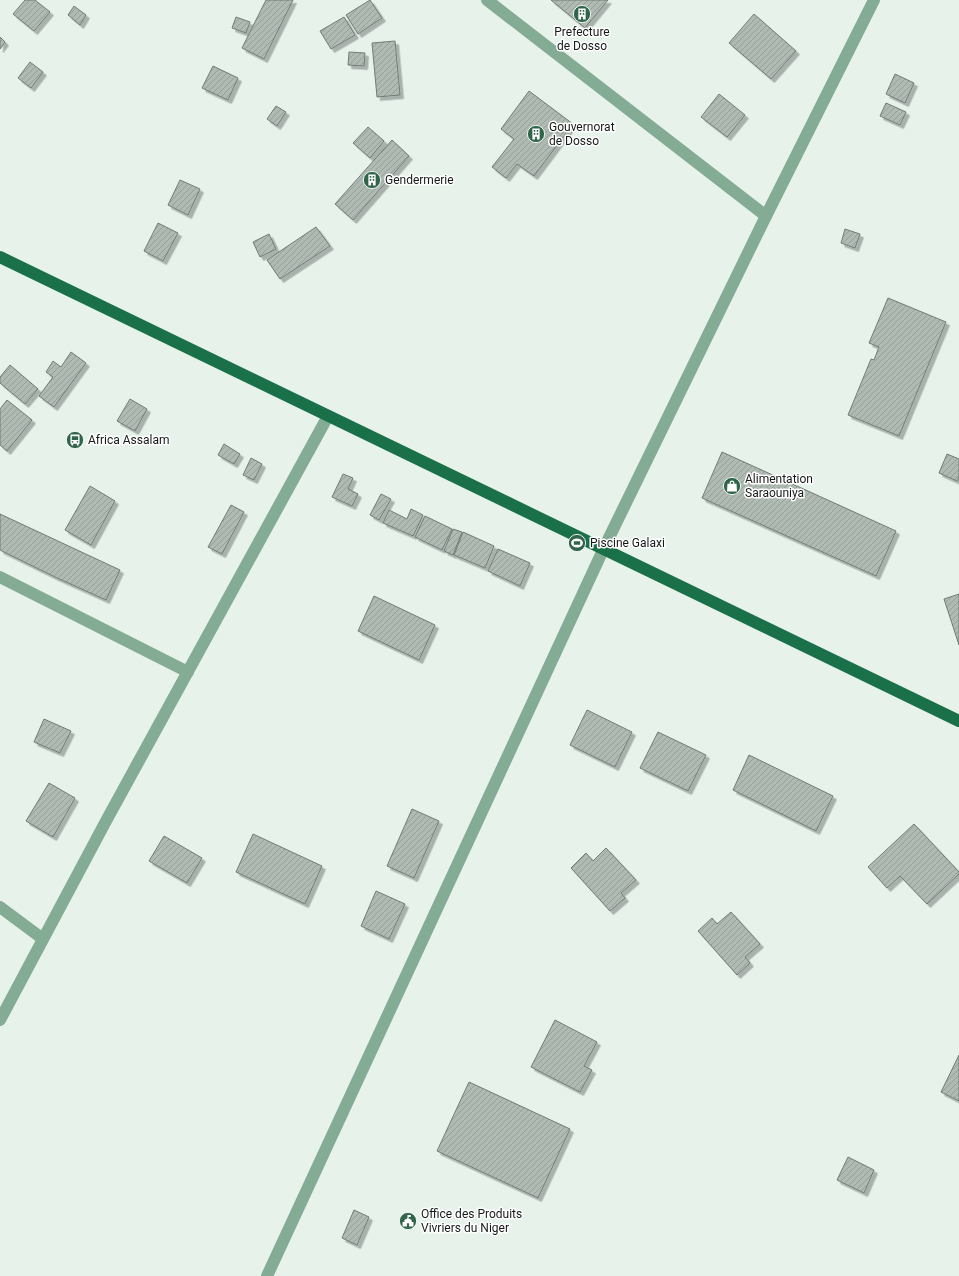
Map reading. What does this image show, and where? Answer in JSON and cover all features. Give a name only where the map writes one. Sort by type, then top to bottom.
[{"type":"main road","points":[[0,257],[959,721]]},
{"type":"street","points":[[487,0],[766,216]]},
{"type":"street","points":[[267,1276],[603,550],[766,216],[874,0]]},
{"type":"street","points":[[0,1020],[328,416]]},
{"type":"street","points":[[0,577],[188,672]]},
{"type":"street","points":[[0,906],[43,939]]},
{"type":"building","points":[[25,0],[35,0],[50,12],[34,31],[13,14]]},
{"type":"building","points":[[266,0],[293,0],[264,59],[242,48]]},
{"type":"building","points":[[370,0],[382,18],[358,34],[346,15]]},
{"type":"building","name":"Prefecture de Dosso","points":[[551,0],[608,0],[585,28]]},
{"type":"building","points":[[74,6],[86,15],[80,25],[68,15]]},
{"type":"building","points":[[754,14],[796,51],[771,79],[729,43]]},
{"type":"building","points":[[236,17],[250,22],[246,33],[232,28]]},
{"type":"building","points":[[344,17],[355,35],[331,49],[320,31]]},
{"type":"building","points":[[0,37],[5,42],[0,49]]},
{"type":"building","points":[[395,41],[400,95],[377,97],[372,43]]},
{"type":"building","points":[[349,52],[365,53],[364,66],[348,65]]},
{"type":"building","points":[[30,62],[43,72],[31,88],[18,78]]},
{"type":"building","points":[[213,66],[238,78],[228,100],[202,88]]},
{"type":"building","points":[[895,74],[914,83],[905,103],[886,94]]},
{"type":"building","name":"Gouvernorat de Dosso","points":[[529,91],[573,124],[534,176],[517,164],[506,178],[492,167],[514,139],[501,129]]},
{"type":"building","points":[[719,94],[745,115],[727,137],[701,117]]},
{"type":"building","points":[[886,103],[906,112],[900,125],[880,116]]},
{"type":"building","points":[[276,106],[286,112],[277,126],[267,119]]},
{"type":"building","points":[[368,127],[384,141],[370,158],[353,143]]},
{"type":"building","name":"Gendermerie","points":[[392,140],[409,156],[353,220],[335,204]]},
{"type":"building","points":[[180,180],[200,189],[188,215],[168,205]]},
{"type":"building","points":[[158,223],[178,233],[163,261],[144,251]]},
{"type":"building","points":[[316,227],[330,246],[280,279],[267,260]]},
{"type":"building","points":[[845,229],[860,234],[855,248],[841,243]]},
{"type":"building","points":[[269,234],[276,249],[260,257],[253,242]]},
{"type":"building","points":[[888,298],[946,322],[899,436],[848,415],[871,359],[874,360],[879,347],[869,343]]},
{"type":"building","points":[[71,352],[86,363],[54,407],[39,396],[53,377],[46,372],[53,361],[61,367]]},
{"type":"building","points":[[10,365],[38,389],[25,404],[0,383],[0,377]]},
{"type":"building","points":[[130,399],[147,409],[135,431],[117,421]]},
{"type":"building","points":[[7,400],[32,420],[7,451],[0,445],[0,409]]},
{"type":"building","points":[[224,444],[240,454],[234,464],[218,455]]},
{"type":"building","points":[[722,452],[896,531],[876,576],[702,498]]},
{"type":"building","points":[[947,454],[959,459],[959,477],[957,481],[939,473]]},
{"type":"building","points":[[251,458],[262,464],[254,480],[243,475]]},
{"type":"building","points":[[343,474],[353,478],[348,489],[358,494],[352,506],[332,497]]},
{"type":"building","points":[[90,486],[115,501],[91,545],[65,530]]},
{"type":"building","points":[[381,494],[391,499],[379,520],[370,515]]},
{"type":"building","points":[[231,505],[244,512],[222,554],[208,547]]},
{"type":"building","points":[[411,509],[423,515],[413,536],[383,523],[389,510],[407,519]]},
{"type":"building","points":[[0,514],[120,570],[106,600],[0,550]]},
{"type":"building","points":[[425,516],[452,529],[442,550],[415,537]]},
{"type":"building","points":[[453,529],[462,532],[453,555],[444,551]]},
{"type":"building","points":[[463,532],[494,546],[485,568],[454,555]]},
{"type":"building","points":[[498,549],[530,563],[520,586],[488,571]]},
{"type":"building","points":[[959,594],[959,645],[944,599]]},
{"type":"building","points":[[374,596],[435,625],[419,660],[358,631]]},
{"type":"building","points":[[587,710],[632,732],[615,767],[570,745]]},
{"type":"building","points":[[44,719],[71,731],[60,753],[34,742]]},
{"type":"building","points":[[658,732],[706,755],[688,791],[640,768]]},
{"type":"building","points":[[749,755],[833,796],[816,831],[733,790]]},
{"type":"building","points":[[49,783],[75,798],[53,837],[26,821]]},
{"type":"building","points":[[412,809],[439,821],[414,878],[387,866]]},
{"type":"building","points":[[914,824],[959,872],[959,874],[927,904],[900,876],[887,888],[868,867]]},
{"type":"building","points":[[253,834],[322,866],[305,904],[236,872]]},
{"type":"building","points":[[164,836],[202,858],[187,883],[149,861]]},
{"type":"building","points":[[606,848],[636,880],[621,893],[625,898],[610,911],[571,868],[586,853],[593,861]]},
{"type":"building","points":[[376,891],[405,904],[389,939],[361,926]]},
{"type":"building","points":[[731,912],[760,944],[745,957],[750,963],[737,975],[698,931],[712,918],[717,924]]},
{"type":"building","points":[[555,1020],[597,1042],[584,1066],[592,1070],[580,1092],[531,1067]]},
{"type":"building","points":[[959,1055],[959,1101],[941,1092]]},
{"type":"building","points":[[469,1082],[570,1129],[538,1198],[437,1151]]},
{"type":"building","points":[[848,1157],[874,1170],[864,1193],[837,1180]]},
{"type":"building","points":[[354,1210],[369,1217],[357,1245],[342,1238]]},
{"type":"place","name":"Prefecture de Dosso","points":[[582,14]]},
{"type":"place","name":"Gouvernorat de Dosso","points":[[536,134]]},
{"type":"place","name":"Gendermerie","points":[[372,180]]},
{"type":"place","name":"Africa Assalam","points":[[75,440]]},
{"type":"place","name":"Alimentation Saraouniya","points":[[732,486]]},
{"type":"place","name":"Piscine Galaxi","points":[[577,543]]},
{"type":"place","name":"Office des Produits Vivriers du Niger","points":[[408,1221]]}]
